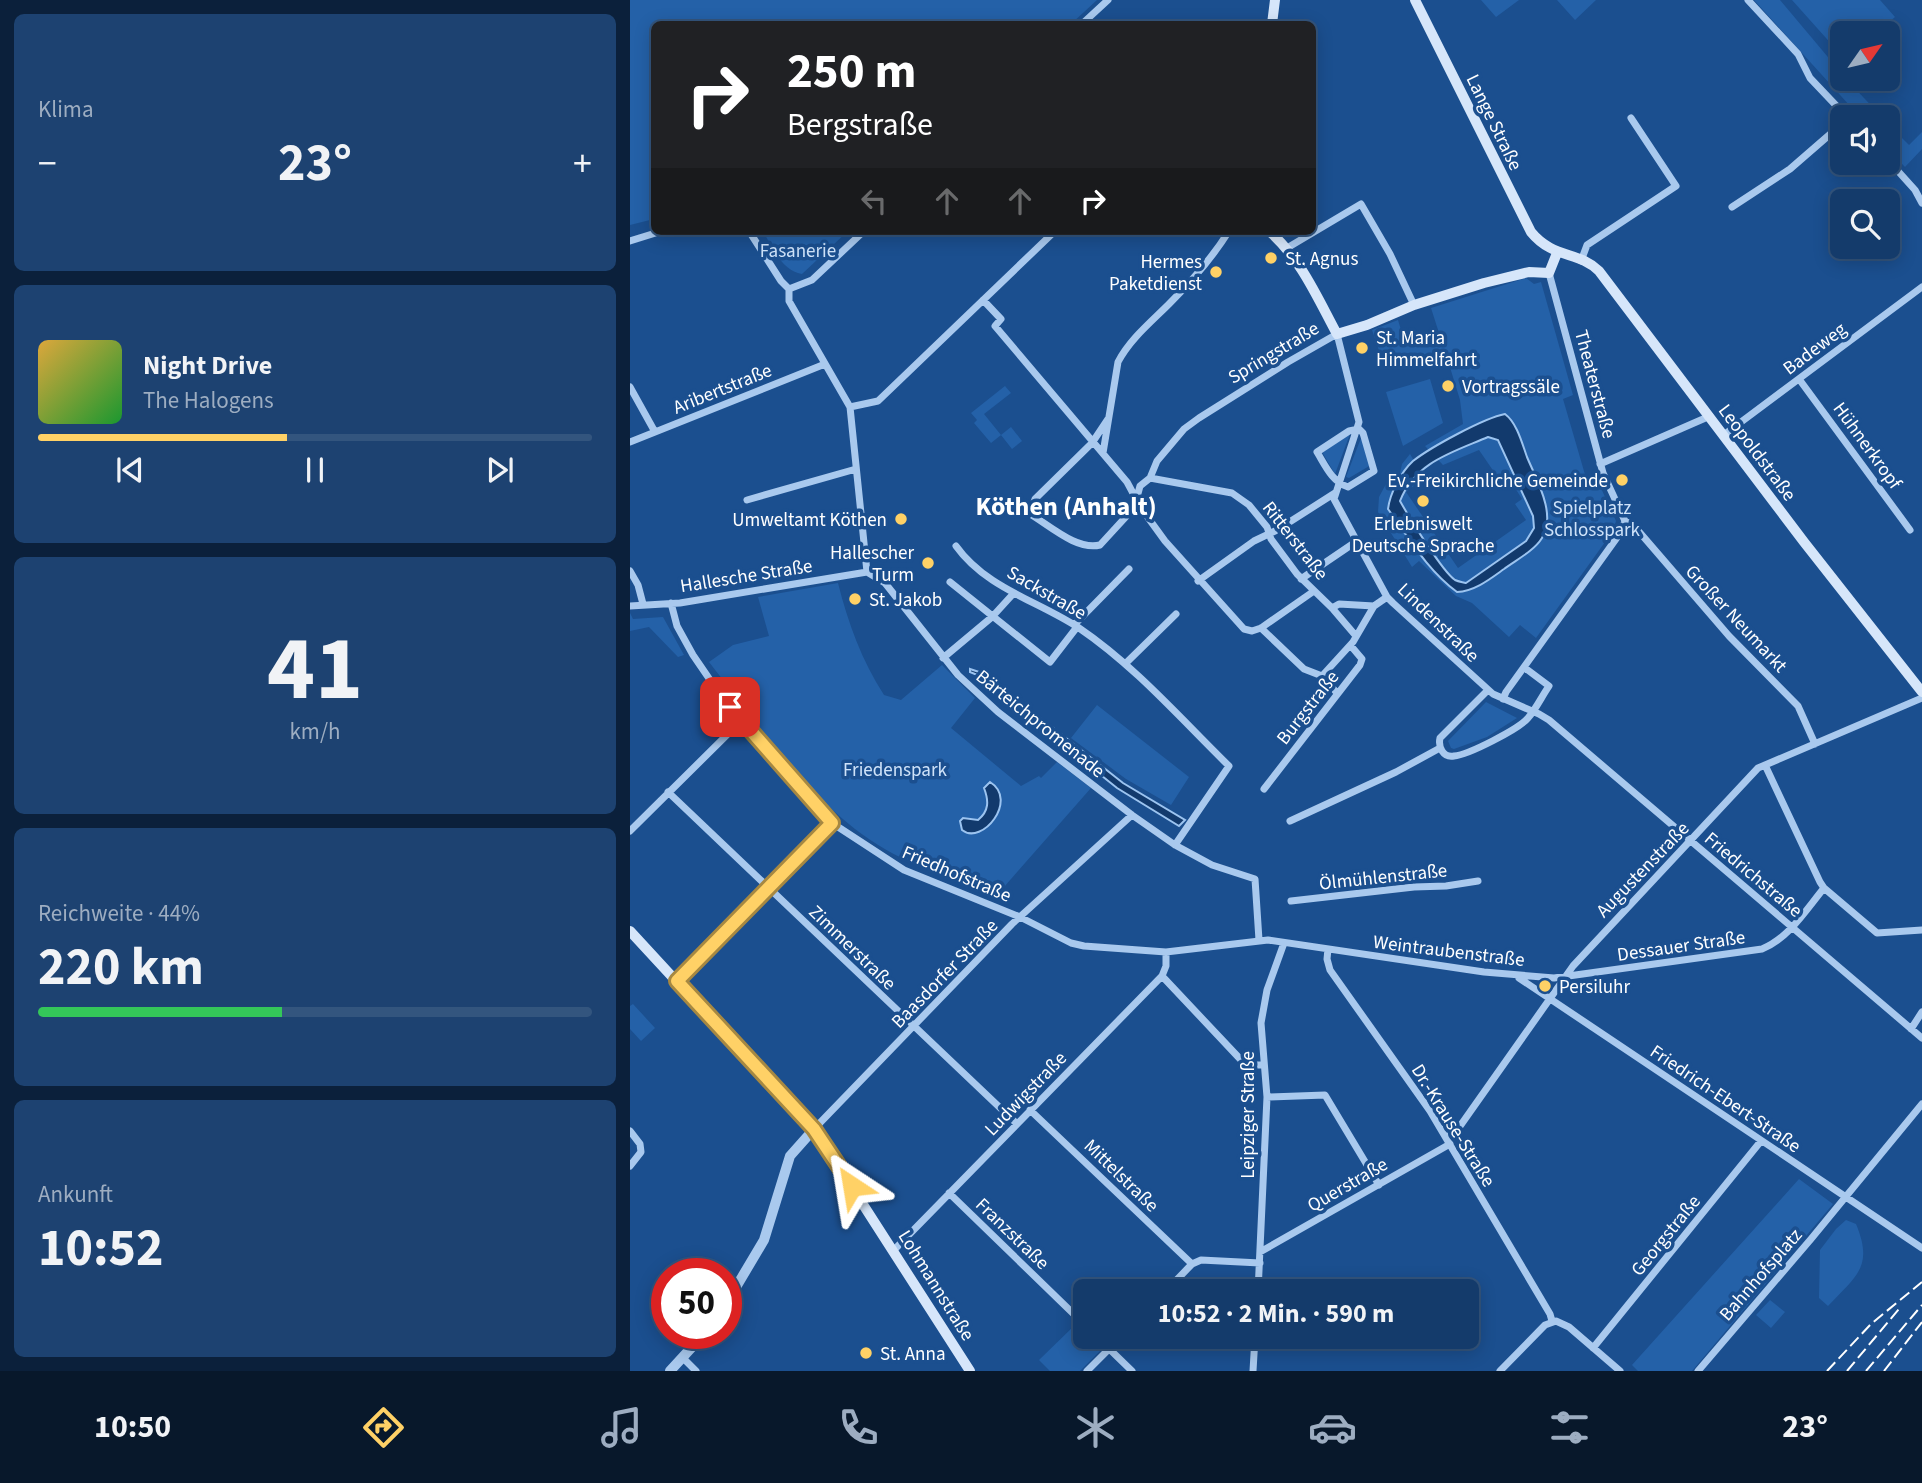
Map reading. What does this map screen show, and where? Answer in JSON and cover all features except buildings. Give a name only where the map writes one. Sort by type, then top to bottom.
[{"type":"main road","points":[[1272,21],[1275,0]]},
{"type":"main road","name":"Lange Straße","points":[[1415,0],[1526,223],[1541,243],[1556,252]]},
{"type":"main road","points":[[1273,235],[1298,263],[1337,334]]},
{"type":"main road","points":[[1549,273],[1556,252]]},
{"type":"main road","name":"Leopoldstraße","points":[[1556,252],[1593,266],[1599,271],[1804,542],[1922,692]]},
{"type":"main road","name":"Springstraße","points":[[1337,334],[1367,325],[1414,305],[1521,273],[1549,273]]},
{"type":"main road","name":"Lohmannstraße","points":[[630,931],[814,1129],[970,1371]]},
{"type":"street","points":[[1085,21],[1108,0]]},
{"type":"street","points":[[1748,0],[1798,54],[1810,78],[1836,105]]},
{"type":"street","points":[[1581,261],[1587,245],[1676,186],[1630,118]]},
{"type":"street","points":[[1732,207],[1790,169],[1830,135]]},
{"type":"street","points":[[1900,174],[1922,203]]},
{"type":"street","points":[[1316,231],[1361,204],[1390,254],[1414,305]]},
{"type":"street","points":[[630,241],[651,234]]},
{"type":"street","points":[[752,235],[789,289],[789,301],[850,407],[867,572]]},
{"type":"street","points":[[789,289],[813,280],[860,235]]},
{"type":"street","points":[[850,407],[878,401],[1051,235]]},
{"type":"street","points":[[1103,453],[1121,356],[1139,333],[1197,273],[1226,235]]},
{"type":"street","points":[[1287,248],[1309,235]]},
{"type":"street","name":"Theaterstraße","points":[[1549,273],[1600,464],[1625,521]]},
{"type":"street","name":"Badeweg","points":[[1725,435],[1922,287]]},
{"type":"street","points":[[984,300],[1001,319],[995,326],[1103,453],[1165,541],[1198,581],[1244,629],[1252,631],[1261,628],[1314,591]]},
{"type":"street","points":[[1198,581],[1235,553],[1335,493],[1359,429],[1337,334]]},
{"type":"street","name":"Springstraße","points":[[1093,443],[1035,499],[1030,513],[1076,542],[1092,547],[1100,545],[1136,505],[1140,486],[1150,478],[1152,469],[1184,429],[1337,334]]},
{"type":"street","name":"Aribertstraße","points":[[630,442],[825,364]]},
{"type":"street","name":"Hühnerkropf","points":[[1798,379],[1910,530]]},
{"type":"street","points":[[630,387],[655,432]]},
{"type":"street","points":[[1600,464],[1710,416]]},
{"type":"street","points":[[1093,443],[1108,419]]},
{"type":"street","points":[[1359,429],[1363,433],[1374,471],[1348,486],[1339,483],[1317,452],[1349,431],[1359,429]]},
{"type":"street","points":[[747,500],[856,469]]},
{"type":"street","name":"Ritterstraße","points":[[1150,478],[1232,494],[1254,510],[1270,532],[1271,539],[1301,579],[1332,608],[1356,636]]},
{"type":"street","name":"Lindenstraße","points":[[1335,493],[1335,504],[1387,597],[1488,690],[1532,711]]},
{"type":"street","points":[[1503,699],[1621,532],[1625,521]]},
{"type":"street","name":"Großer Neumarkt","points":[[1625,521],[1634,527],[1729,636],[1798,706],[1815,744]]},
{"type":"street","points":[[1301,579],[1357,541]]},
{"type":"street","name":"Sackstraße","points":[[956,546],[965,558],[1013,594],[1076,626],[1125,664],[1229,766],[1175,845]]},
{"type":"street","points":[[950,582],[1050,662],[1076,626],[1129,569]]},
{"type":"street","points":[[630,571],[638,585],[643,604]]},
{"type":"street","name":"Hallesche Straße","points":[[630,606],[671,603],[867,572]]},
{"type":"street","name":"Bärteichpromenade","points":[[867,572],[885,583],[943,657],[981,698],[1175,845],[1230,873],[1255,879],[1259,940]]},
{"type":"street","points":[[943,657],[992,617],[1013,594]]},
{"type":"street","points":[[1322,676],[1351,646],[1374,606],[1387,597]]},
{"type":"street","name":"Friedhofstraße","points":[[671,603],[677,626],[719,693],[832,823],[904,870],[1020,917],[1071,943],[1166,952]]},
{"type":"street","points":[[1332,608],[1339,604],[1374,606]]},
{"type":"street","points":[[1125,664],[1176,614]]},
{"type":"street","points":[[1261,628],[1304,670],[1322,676],[1337,693]]},
{"type":"street","name":"Burgstraße","points":[[1264,789],[1362,661],[1351,646]]},
{"type":"street","points":[[1488,690],[1443,734],[1438,743],[1446,754],[1454,757],[1504,735],[1527,720],[1549,686],[1525,668]]},
{"type":"street","name":"Augustenstraße","points":[[1448,1141],[1573,966],[1751,775],[1765,765],[1922,698]]},
{"type":"street","name":"Friedrichstraße","points":[[1532,711],[1549,720],[1922,1038]]},
{"type":"street","points":[[630,831],[742,720]]},
{"type":"street","points":[[1290,821],[1382,779],[1440,748]]},
{"type":"street","points":[[1765,765],[1824,888],[1877,933],[1922,930]]},
{"type":"street","name":"Zimmerstraße","points":[[668,792],[1016,1123]]},
{"type":"street","name":"Baasdorfer Straße","points":[[814,1129],[1020,917],[1132,815]]},
{"type":"street","points":[[677,981],[832,823]]},
{"type":"street","name":"Ölmühlenstraße","points":[[1291,901],[1478,881]]},
{"type":"street","name":"Dessauer Straße","points":[[1566,977],[1756,951],[1775,942],[1792,927],[1824,888]]},
{"type":"street","name":"Weintraubenstraße","points":[[1166,952],[1259,940],[1511,975],[1566,977]]},
{"type":"street","name":"Leipziger Straße","points":[[1259,1279],[1267,1097],[1261,1023],[1263,1006],[1284,943]]},
{"type":"street","name":"Dr.-Krause-Straße","points":[[1328,949],[1330,970],[1448,1141],[1552,1321]]},
{"type":"street","points":[[1166,952],[1166,965],[1161,976],[1242,1061],[1250,1065],[1264,1065]]},
{"type":"street","name":"Friedrich-Ebert-Straße","points":[[1511,975],[1531,984],[1922,1248]]},
{"type":"street","name":"Ludwigstraße","points":[[894,1250],[1161,976]]},
{"type":"street","points":[[1911,1029],[1922,1012]]},
{"type":"street","points":[[1267,1097],[1325,1095],[1379,1185]]},
{"type":"street","name":"Bahnhofsplatz","points":[[1698,1371],[1922,1104]]},
{"type":"street","name":"Mittelstraße","points":[[1030,1110],[1192,1264]]},
{"type":"street","points":[[742,1277],[764,1240],[788,1162],[794,1150],[814,1129]]},
{"type":"street","points":[[630,1131],[640,1144],[641,1152],[630,1166]]},
{"type":"street","name":"Querstraße","points":[[1260,1252],[1379,1185],[1448,1141]]},
{"type":"street","name":"Georgstraße","points":[[1593,1348],[1761,1141]]},
{"type":"street","name":"Franzstraße","points":[[949,1193],[1073,1313]]},
{"type":"street","points":[[1178,1279],[1192,1264],[1200,1260],[1260,1263]]},
{"type":"street","points":[[1500,1371],[1533,1336],[1552,1321],[1563,1323],[1620,1371]]},
{"type":"street","points":[[670,1371],[691,1349]]},
{"type":"street","points":[[1087,1371],[1109,1349],[1132,1371]]},
{"type":"street","points":[[1253,1371],[1254,1349]]},
{"type":"street","points":[[683,1358],[696,1371]]},
{"type":"green space","points":[[630,0],[1097,0],[1074,21],[651,21],[651,220],[630,225]]},
{"type":"green space","points":[[1481,0],[1519,0],[1496,17]]},
{"type":"green space","points":[[1557,0],[1596,0],[1575,20]]},
{"type":"green space","points":[[1754,0],[1780,0],[1830,60],[1830,84]]},
{"type":"green space","points":[[1792,0],[1880,0],[1895,17],[1890,21],[1830,21],[1830,42]]},
{"type":"green space","points":[[1836,91],[1857,91],[1871,105],[1849,105]]},
{"type":"green space","points":[[1922,132],[1922,149],[1905,167],[1900,162],[1900,136],[1909,145]]},
{"type":"green space","name":"Fasanerie","points":[[765,235],[844,235],[802,274],[789,268],[774,251]]},
{"type":"green space","name":"Spielplatz Schlosspark","points":[[1526,278],[1534,284],[1541,282],[1573,395],[1563,399],[1586,478],[1595,475],[1616,521],[1613,531],[1536,638],[1520,625],[1509,637],[1472,603],[1456,596],[1419,561],[1412,567],[1378,512],[1379,497],[1386,484],[1399,478],[1402,464],[1410,454],[1424,478],[1406,492],[1458,568],[1526,520],[1515,504],[1522,499],[1510,480],[1503,485],[1479,450],[1443,465],[1425,446],[1463,424],[1460,400],[1445,351],[1385,368],[1372,330],[1398,320],[1405,343],[1439,333],[1431,308]]},
{"type":"green space","points":[[1430,379],[1443,423],[1403,446],[1386,392]]},
{"type":"green space","points":[[1005,386],[1011,393],[984,414],[1001,435],[991,443],[974,423],[977,420],[971,413]]},
{"type":"green space","points":[[1011,427],[1022,441],[1012,449],[1001,435]]},
{"type":"green space","points":[[1350,434],[1335,474],[1322,452]]},
{"type":"green space","points":[[1361,438],[1371,465],[1349,478],[1346,477]]},
{"type":"green space","name":"Friedenspark","points":[[838,583],[857,641],[884,695],[901,700],[942,665],[975,698],[951,728],[1021,786],[1039,776],[1041,778],[1057,762],[1091,788],[997,895],[902,858],[845,821],[795,772],[709,662],[733,645],[769,636],[758,597]]},
{"type":"green space","points":[[630,613],[633,619],[663,617],[684,655],[678,657],[649,627],[630,631]]},
{"type":"green space","points":[[1486,702],[1517,718],[1487,737],[1451,748],[1448,741]]},
{"type":"green space","points":[[1097,705],[1189,777],[1171,805],[1126,779],[1071,738]]},
{"type":"green space","points":[[633,1004],[655,1028],[641,1041],[630,1029],[630,1006]]},
{"type":"green space","points":[[1799,1179],[1833,1204],[1692,1371],[1638,1371],[1632,1365]]},
{"type":"green space","points":[[1846,1220],[1856,1224],[1863,1251],[1862,1261],[1854,1278],[1828,1306],[1819,1298],[1820,1250]]},
{"type":"green space","points":[[1770,1300],[1785,1312],[1771,1328],[1756,1315]]},
{"type":"green space","points":[[1073,1327],[1073,1349],[1100,1351],[1080,1371],[1050,1371],[1039,1360]]},
{"type":"shaded area","points":[[1505,414],[1519,434],[1540,486],[1546,508],[1546,529],[1539,543],[1525,555],[1482,584],[1457,592],[1419,553],[1388,509],[1389,503],[1400,477],[1413,461],[1458,434]],"holes":[[[1488,437],[1498,440],[1533,516],[1534,528],[1526,541],[1466,583],[1458,581],[1449,575],[1434,555],[1400,501],[1415,477],[1436,460]]]},
{"type":"shaded area","points":[[970,669],[985,674],[1123,783],[1185,820],[1179,826],[1117,788],[980,676],[970,672]]},
{"type":"shaded area","points":[[990,782],[998,790],[1001,799],[994,819],[979,832],[962,830],[960,821],[963,818],[978,820],[984,813],[987,801],[984,788]]},
{"type":"railway","points":[[1827,1371],[1871,1324],[1922,1282]]},
{"type":"railway","points":[[1866,1371],[1922,1305]]},
{"type":"railway","points":[[1847,1371],[1899,1309]]},
{"type":"railway","points":[[1884,1371],[1922,1322]]},
{"type":"place","name":"St. Agnus","points":[[1271,258]]},
{"type":"place","name":"Hermes Paketdienst","points":[[1216,272]]},
{"type":"place","name":"St. Maria Himmelfahrt","points":[[1362,348]]},
{"type":"place","name":"Vortragssäle","points":[[1448,386]]},
{"type":"place","name":"Ev.-Freikirchliche Gemeinde","points":[[1622,480]]},
{"type":"place","name":"Erlebniswelt Deutsche Sprache","points":[[1423,501]]},
{"type":"place","name":"Umweltamt Köthen","points":[[901,519]]},
{"type":"place","name":"Hallescher Turm","points":[[928,563]]},
{"type":"place","name":"St. Jakob","points":[[855,599]]},
{"type":"place","name":"Persiluhr","points":[[1545,986]]},
{"type":"place","name":"St. Anna","points":[[866,1353]]},
{"type":"district","name":"Köthen (Anhalt)","points":[[1066,506]]},
{"type":"route","points":[[730,707],[832,823],[677,981],[814,1129],[852,1186]]}]
